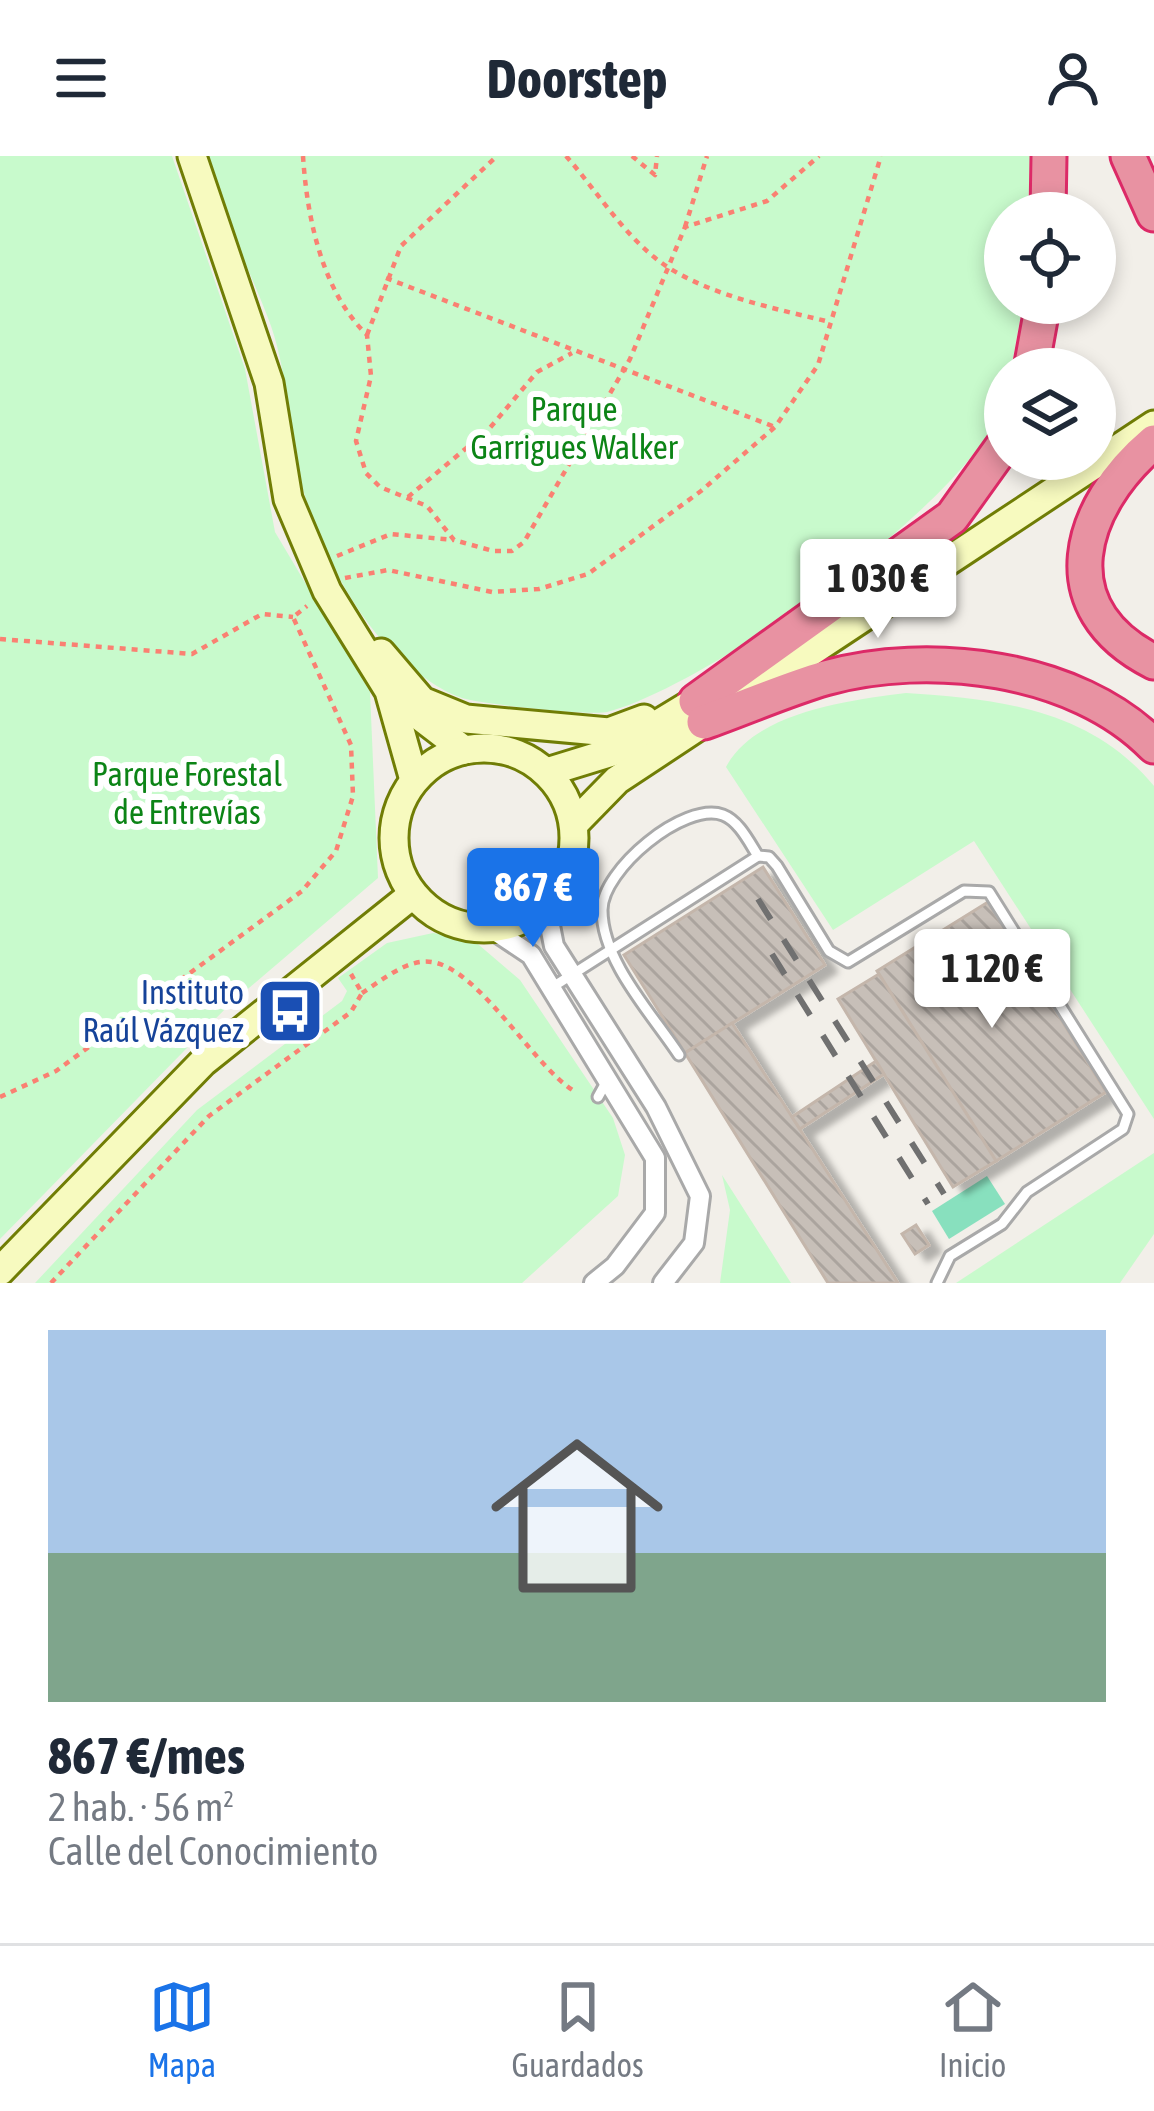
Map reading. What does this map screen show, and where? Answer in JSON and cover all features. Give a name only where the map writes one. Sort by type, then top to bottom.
[{"type":"highway","points":[[1048,192],[1049,156]]},
{"type":"highway","points":[[1128,156],[1154,214]]},
{"type":"highway","points":[[1154,442],[1106,490],[1087,531],[1084,569],[1096,608],[1122,640],[1154,662]]},
{"type":"highway","points":[[700,711],[952,517],[984,472]]},
{"type":"highway","points":[[700,711],[885,667],[942,667],[1058,688],[1105,710],[1154,746]]},
{"type":"main road","points":[[192,156],[269,383],[288,499],[327,591],[389,691],[421,722],[464,750]]},
{"type":"main road","points":[[1116,431],[1154,406]]},
{"type":"main road","points":[[547,772],[611,752],[700,711],[1154,425]]},
{"type":"main road","points":[[574,824],[617,780],[700,711],[1041,480]]},
{"type":"main road","points":[[327,591],[422,701],[466,719],[609,732],[700,711]]},
{"type":"main road","points":[[389,691],[414,780]]},
{"type":"main road","points":[[494,748],[522,755],[547,772],[565,796],[574,824],[574,854],[564,882],[546,905],[520,922],[492,929],[462,927],[435,915],[412,895],[398,868],[393,838],[399,807],[414,780],[436,761],[464,750],[494,748]]},
{"type":"main road","points":[[0,1271],[203,1062],[412,895]]},
{"type":"street","points":[[546,905],[554,946],[656,1107],[700,1196],[694,1243],[663,1283]]},
{"type":"street","points":[[492,929],[531,955],[656,1158],[656,1213],[614,1266],[594,1283]]},
{"type":"lane","points":[[679,1055],[610,950],[602,912],[604,891],[623,863],[696,815],[712,813],[735,823],[758,856]]},
{"type":"lane","points":[[551,988],[758,856],[770,857],[829,951],[848,962],[964,891],[988,892],[1123,1099],[1128,1114],[1123,1129],[1027,1192],[1002,1224],[950,1256],[937,1283]]},
{"type":"lane","points":[[598,1097],[608,1079]]},
{"type":"path","points":[[303,156],[325,264],[345,313],[368,334]]},
{"type":"path","points":[[454,540],[427,506],[380,487],[358,460],[356,441],[370,376],[368,334],[401,247],[497,156]]},
{"type":"path","points":[[566,156],[624,226],[668,267],[731,295],[830,322]]},
{"type":"path","points":[[632,156],[655,175],[657,156]]},
{"type":"path","points":[[326,561],[391,534],[454,540],[493,551],[512,551],[524,542],[621,370],[685,227],[706,156]]},
{"type":"path","points":[[685,227],[767,201],[819,156]]},
{"type":"path","points":[[0,639],[192,654],[262,614],[293,617],[344,578],[388,570],[492,592],[539,589],[588,574],[701,491],[775,427],[818,365],[881,156]]},
{"type":"path","points":[[386,278],[775,427]]},
{"type":"path","points":[[408,497],[489,429],[537,372],[572,353]]},
{"type":"path","points":[[0,1097],[56,1071],[302,891],[336,851],[353,796],[351,745],[293,617]]},
{"type":"path","points":[[338,954],[362,992]]},
{"type":"path","points":[[51,1283],[209,1115],[351,1012],[362,992],[418,962],[454,969],[552,1078],[574,1091]]},
{"type":"green space","name":"Parque Forestal de Entrevías","points":[[0,156],[172,156],[245,369],[275,532],[370,692],[378,878],[229,1005],[0,1239]]},
{"type":"green space","name":"Parque Garrigues Walker","points":[[209,156],[1030,156],[1029,192],[984,192],[984,324],[1019,324],[1015,348],[984,348],[981,445],[889,538],[767,629],[651,696],[607,712],[536,709],[462,698],[422,676],[383,641],[350,596],[323,546],[299,475],[277,347]]},
{"type":"green space","points":[[906,693],[1008,705],[1072,724],[1129,760],[1154,786],[1154,1119],[974,841],[833,930],[726,767],[740,748],[781,721],[832,705]]},
{"type":"green space","points":[[433,933],[472,939],[520,980],[613,1118],[625,1155],[618,1196],[522,1283],[35,1283],[197,1110],[342,1001],[347,991],[338,978],[387,943]]},
{"type":"green space","points":[[1154,1153],[1154,1234],[1120,1283],[956,1283]]},
{"type":"green space","points":[[722,1175],[791,1283],[720,1283],[730,1210]]},
{"type":"green space","points":[[987,1176],[1005,1204],[949,1239],[932,1211]]},
{"type":"building","points":[[763,867],[825,965],[685,1053],[624,955]]},
{"type":"building","points":[[988,902],[1106,1092],[996,1161],[877,971]]},
{"type":"building","points":[[879,974],[996,1161],[953,1187],[838,999]]},
{"type":"building","points":[[732,1023],[898,1283],[828,1283],[685,1053]]},
{"type":"building","points":[[876,1061],[884,1074],[800,1129],[792,1117]]},
{"type":"building","points":[[916,1225],[929,1245],[915,1254],[902,1234]]},
{"type":"railway","points":[[758,899],[944,1194]]},
{"type":"railway","points":[[772,954],[928,1204]]},
{"type":"place","name":"Instituto Raúl Vázquez","points":[[290,1011]]}]
